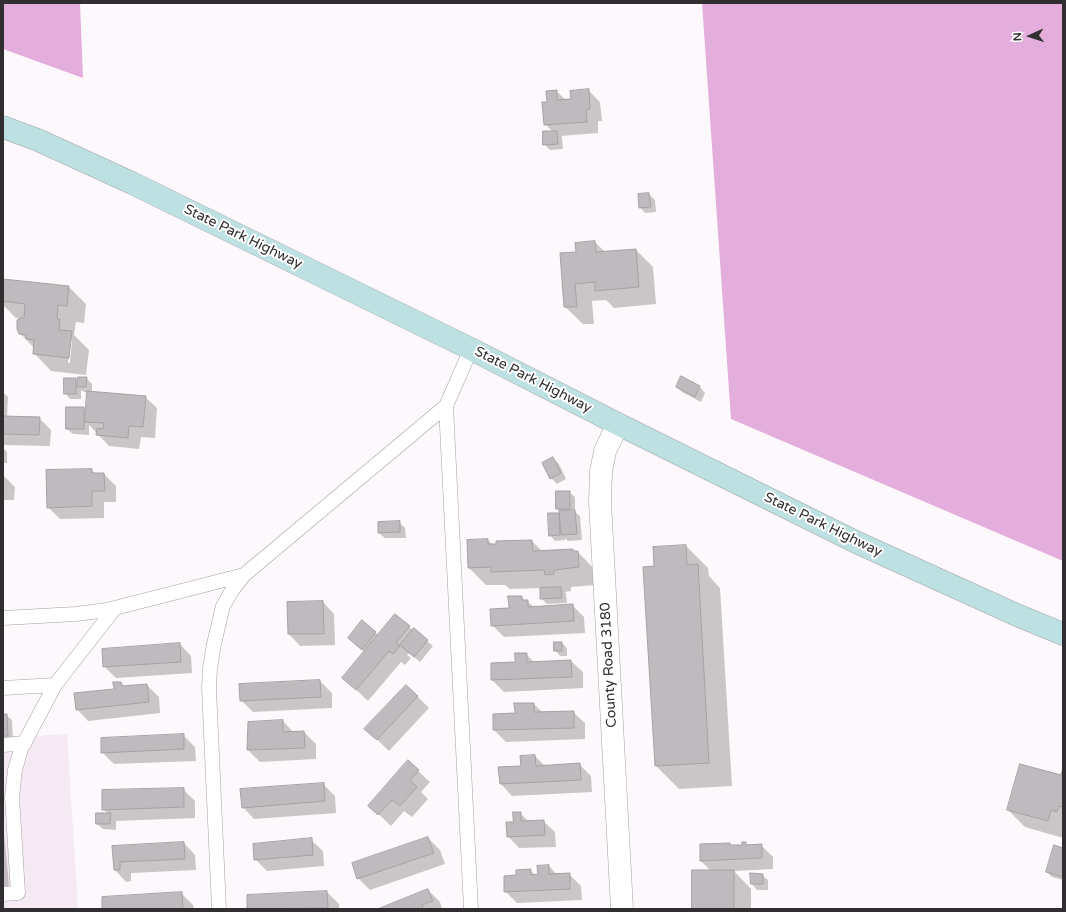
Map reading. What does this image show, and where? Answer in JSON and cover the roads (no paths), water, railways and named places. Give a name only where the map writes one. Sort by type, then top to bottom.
[{"type":"main road","name":"State Park Highway","points":[[3,127],[38,140],[132,183],[471,349],[858,543],[1012,613],[1063,634]]},
{"type":"street","name":"County Road 3180","points":[[618,424],[605,451],[600,502],[622,909]]},
{"type":"lane","points":[[219,909],[209,695],[210,668],[215,637],[223,606],[233,588],[244,575],[446,406],[471,349]]},
{"type":"lane","points":[[446,406],[471,909]]},
{"type":"lane","points":[[3,618],[76,614],[115,608],[244,575]]},
{"type":"lane","points":[[3,894],[18,893],[12,797],[15,770],[21,749],[55,685],[115,608]]},
{"type":"lane","points":[[3,688],[55,685]]},
{"type":"lane","points":[[3,745],[25,743]]}]
